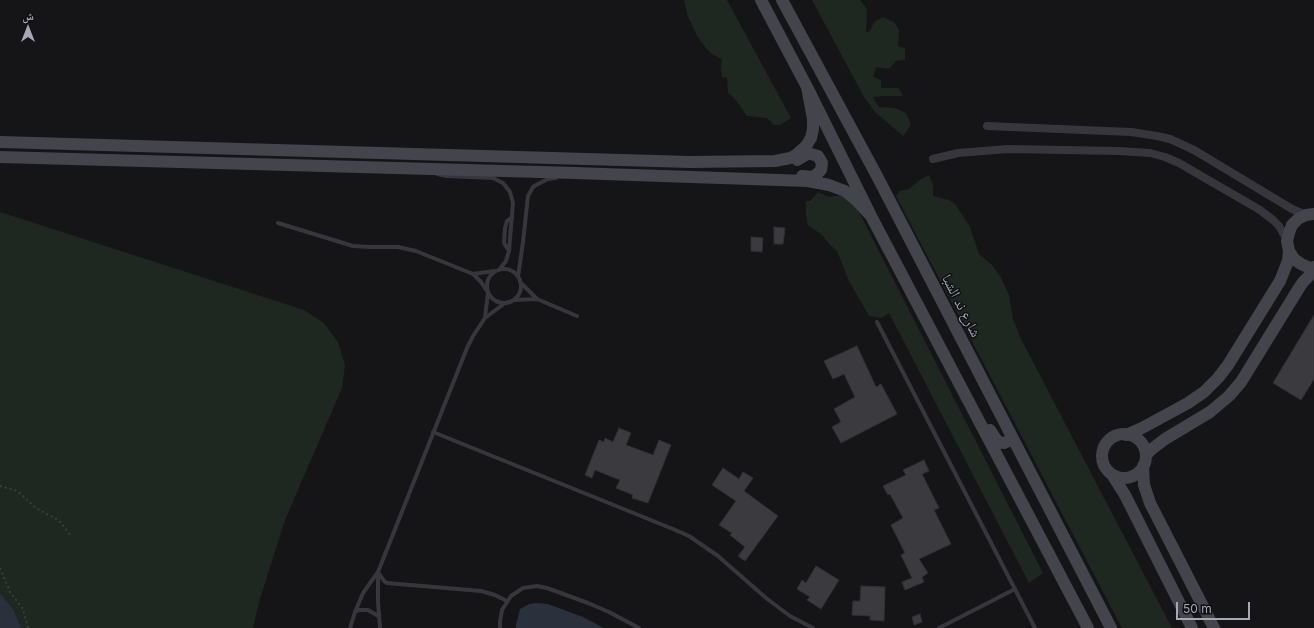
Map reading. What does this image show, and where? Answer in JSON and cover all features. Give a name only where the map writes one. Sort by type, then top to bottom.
[{"type":"street","points":[[761,0],[807,87],[871,216],[1088,628]]},
{"type":"street","name":"شارع ند الشبا","points":[[782,0],[880,183],[1111,628]]},
{"type":"street","points":[[0,142],[690,162],[775,161],[790,158],[802,151],[809,142],[814,124],[807,87]]},
{"type":"street","points":[[987,126],[1131,132],[1170,139],[1194,150],[1292,209],[1312,214]]},
{"type":"street","points":[[933,159],[958,153],[1008,149],[1119,151],[1165,157],[1260,210],[1273,220],[1284,233],[1294,259],[1301,264],[1314,268]]},
{"type":"street","points":[[299,165],[300,150]]},
{"type":"street","points":[[752,162],[770,166],[782,165],[794,162],[807,154],[811,154],[818,156],[822,163],[819,173],[813,176],[775,176],[752,180]]},
{"type":"street","points":[[0,157],[808,181],[833,186],[844,191],[851,195],[871,216]]},
{"type":"street","points":[[1126,435],[1188,403],[1204,392],[1218,378],[1228,365],[1280,281],[1288,261],[1289,233],[1292,225],[1298,219],[1312,214]]},
{"type":"street","points":[[1113,476],[1122,478],[1130,477],[1138,473],[1145,461],[1165,439],[1210,412],[1229,396],[1241,382],[1303,282],[1314,272]]},
{"type":"street","points":[[977,418],[984,420],[998,442],[1004,443],[1013,438]]},
{"type":"street","points":[[1192,628],[1113,476],[1104,466],[1102,460],[1104,447],[1113,437],[1126,435],[1133,437],[1140,441],[1144,448],[1144,485],[1150,503],[1214,628]]},
{"type":"lane","points":[[426,169],[446,176],[488,178],[498,180],[507,187],[512,197],[509,251],[506,261],[490,276],[488,280],[485,318]]},
{"type":"lane","points":[[518,277],[523,242],[526,202],[530,192],[533,187],[543,181],[576,173]]},
{"type":"lane","points":[[278,223],[353,246],[407,248],[472,274],[481,282],[490,296],[497,301],[505,303]]},
{"type":"lane","points":[[472,274],[504,269],[512,271],[518,277],[520,282],[520,290],[513,300]]},
{"type":"lane","points":[[520,282],[537,299],[577,316]]},
{"type":"lane","points":[[350,628],[355,612],[367,586],[378,572],[433,432],[473,336],[485,318],[505,303],[513,300],[537,299]]},
{"type":"lane","points":[[877,322],[1035,628]]},
{"type":"lane","points":[[433,432],[683,534],[718,556],[766,598],[790,616],[813,628]]},
{"type":"lane","points":[[378,572],[387,583],[481,591],[495,594],[507,601]]},
{"type":"lane","points":[[378,572],[380,628]]},
{"type":"lane","points":[[500,628],[501,615],[507,601],[516,592],[523,588],[537,586],[547,588],[588,603],[609,612],[638,628]]},
{"type":"lane","points":[[939,628],[1015,589]]},
{"type":"lane","points":[[355,612],[359,610],[368,610],[379,616]]},
{"type":"path","points":[[0,486],[17,492],[36,508],[58,520],[70,536]]},
{"type":"path","points":[[0,568],[10,592],[23,609],[28,628]]},
{"type":"shaded area","points":[[684,0],[727,0],[791,118],[781,125],[774,125],[767,118],[747,116],[735,99],[728,93],[727,78],[722,77],[722,59],[712,54],[697,36],[687,14]]},
{"type":"shaded area","points":[[812,0],[860,0],[867,9],[866,33],[870,31],[874,22],[883,17],[894,22],[899,30],[898,46],[905,48],[905,60],[896,61],[889,69],[876,67],[873,77],[881,80],[881,88],[899,88],[903,96],[873,97],[879,107],[895,108],[906,113],[911,125],[903,136],[875,112],[864,97]]},
{"type":"shaded area","points":[[929,175],[933,185],[933,196],[949,200],[955,204],[970,227],[979,254],[992,265],[1000,276],[1009,295],[1013,319],[1021,339],[1172,628],[1122,628],[896,196],[900,191],[909,189],[921,179]]},
{"type":"shaded area","points":[[818,192],[829,197],[842,195],[848,197],[859,212],[1043,573],[1029,583],[889,313],[882,318],[869,316],[849,281],[837,251],[822,235],[808,225],[806,201],[810,201]]},
{"type":"shaded area","points":[[0,212],[304,310],[324,323],[338,342],[345,365],[342,388],[285,520],[259,602],[253,628],[0,628]]},
{"type":"water","points":[[0,593],[14,611],[21,628],[0,628]]},
{"type":"water","points":[[529,604],[548,604],[583,617],[604,628],[516,628],[520,609]]},
{"type":"building","points":[[774,227],[785,228],[783,244],[774,244]]},
{"type":"building","points":[[751,237],[763,238],[762,252],[751,251]]},
{"type":"building","points":[[1314,315],[1314,379],[1301,400],[1273,383]]},
{"type":"building","points":[[857,346],[876,387],[881,384],[897,414],[841,443],[832,427],[841,422],[834,409],[855,397],[844,374],[833,379],[824,361]]},
{"type":"building","points":[[619,428],[631,433],[626,445],[653,455],[659,440],[671,445],[648,503],[632,498],[633,495],[616,488],[620,480],[595,470],[592,478],[585,475],[599,440],[604,442],[605,438],[613,442]]},
{"type":"building","points":[[924,460],[929,471],[922,474],[939,508],[934,510],[951,544],[919,559],[928,573],[922,577],[924,582],[905,590],[902,582],[912,578],[901,555],[905,553],[891,525],[903,518],[890,494],[888,495],[883,486],[906,475],[903,470]]},
{"type":"building","points":[[723,468],[739,479],[743,472],[753,478],[744,491],[778,516],[745,561],[738,556],[745,547],[730,535],[732,533],[719,525],[736,501],[712,485]]},
{"type":"building","points":[[816,566],[839,580],[821,609],[807,600],[810,597],[797,589],[802,580],[806,583]]},
{"type":"building","points":[[861,586],[885,587],[884,621],[870,620],[870,616],[852,615],[853,601],[860,601]]},
{"type":"building","points":[[920,614],[922,622],[914,625],[912,617]]}]
